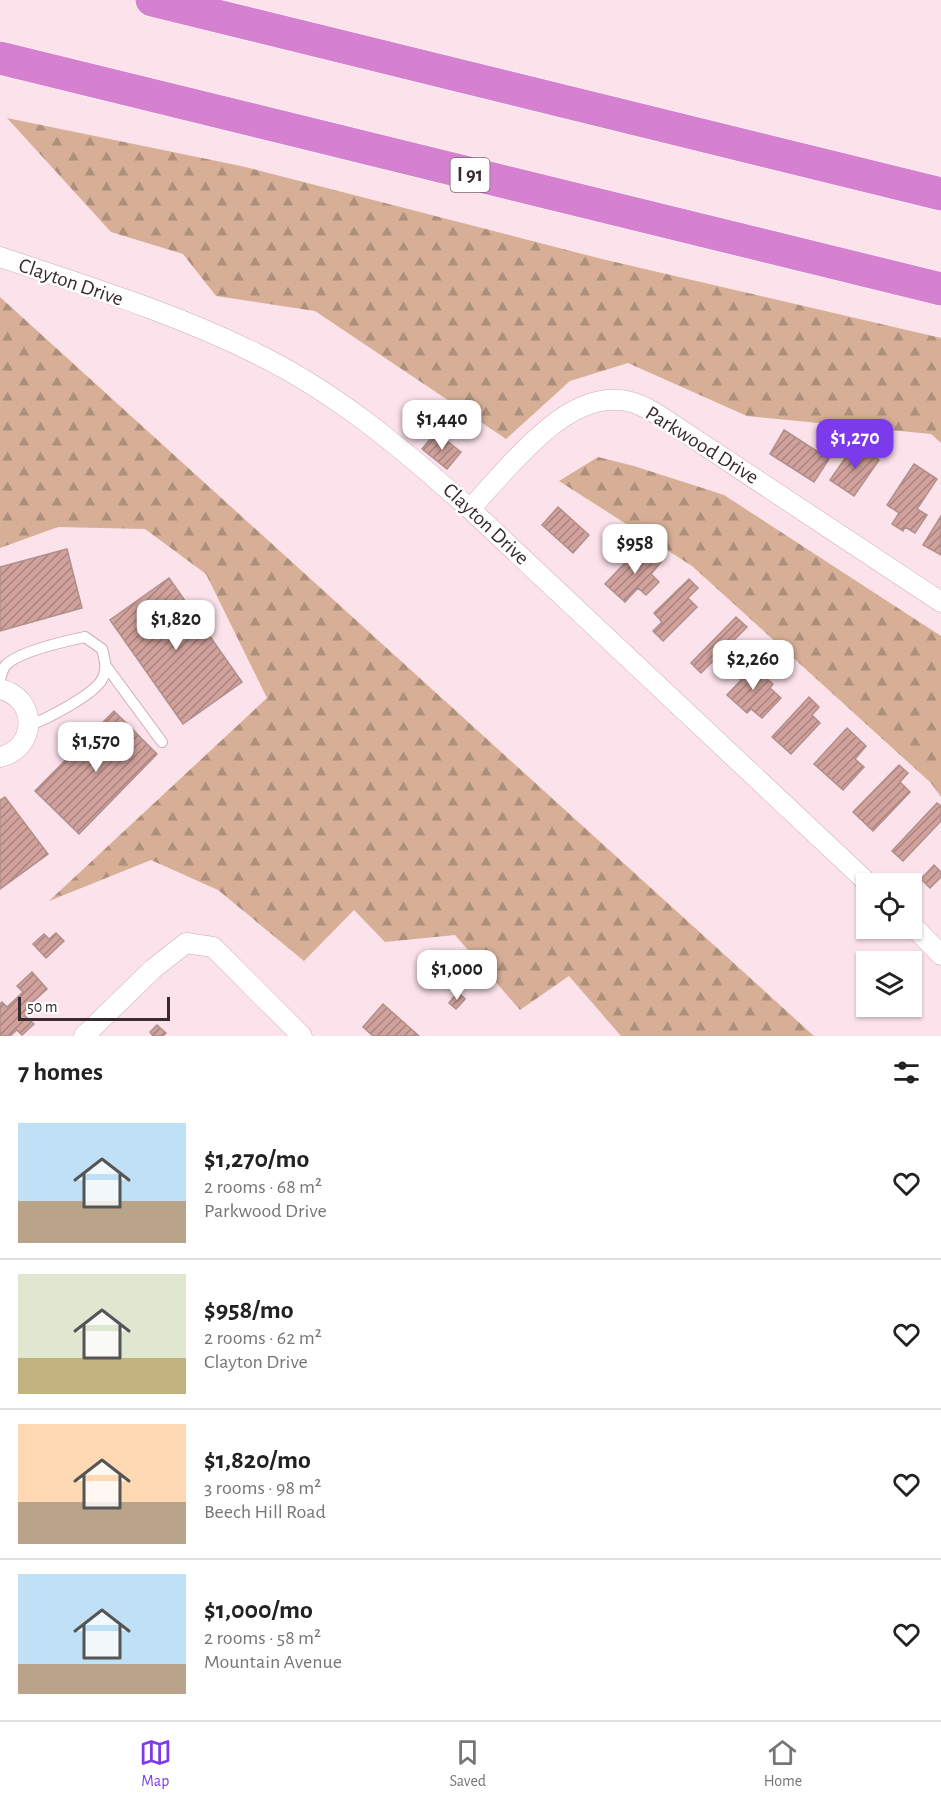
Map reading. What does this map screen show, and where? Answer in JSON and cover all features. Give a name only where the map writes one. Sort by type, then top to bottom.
[{"type":"highway","points":[[152,0],[941,194]]},
{"type":"highway","name":"I 91","points":[[0,58],[941,289]]},
{"type":"street","name":"Clayton Drive","points":[[0,257],[155,312],[256,353],[314,386],[364,420],[407,453],[470,509],[857,873]]},
{"type":"street","name":"Parkwood Drive","points":[[470,509],[536,440],[559,421],[586,405],[603,400],[631,402],[660,416],[941,602]]},
{"type":"street","points":[[0,689],[20,700],[27,711],[29,725],[26,738],[18,749],[0,757]]},
{"type":"street","points":[[922,936],[941,956]]},
{"type":"street","points":[[84,1036],[153,969],[186,943],[213,947],[302,1036]]},
{"type":"lane","points":[[0,680],[5,666],[24,656],[85,637],[102,649],[106,666],[162,742]]},
{"type":"lane","points":[[29,725],[50,718],[101,682],[106,666]]},
{"type":"green space","points":[[7,118],[241,166],[602,259],[941,338],[941,443],[931,434],[747,416],[628,363],[570,381],[506,439],[315,311],[216,296],[183,254],[111,232]]},
{"type":"green space","points":[[0,297],[814,1036],[621,1036],[569,976],[520,1010],[455,935],[385,942],[354,910],[304,961],[218,890],[151,860],[49,901],[267,698],[206,574],[145,529],[58,527],[0,548]]},
{"type":"green space","points":[[598,457],[724,495],[941,636],[941,797],[931,783],[692,566],[559,481]]},
{"type":"building","points":[[784,430],[829,459],[814,482],[770,454]]},
{"type":"building","points":[[436,432],[461,452],[447,469],[422,449]]},
{"type":"building","points":[[855,444],[879,460],[854,496],[830,480]]},
{"type":"building","points":[[914,464],[937,479],[917,509],[927,515],[915,533],[905,527],[903,531],[892,524],[899,513],[887,505]]},
{"type":"building","points":[[558,507],[589,535],[573,553],[542,525]]},
{"type":"building","points":[[941,516],[941,555],[923,545]]},
{"type":"building","points":[[642,545],[661,562],[651,574],[659,582],[646,595],[638,588],[625,602],[605,584]]},
{"type":"building","points":[[67,549],[82,608],[0,631],[0,567]]},
{"type":"building","points":[[169,578],[242,682],[183,724],[110,620]]},
{"type":"building","points":[[689,579],[698,588],[688,598],[697,607],[663,641],[653,631],[662,622],[654,613]]},
{"type":"building","points":[[736,617],[747,627],[701,673],[691,663]]},
{"type":"building","points":[[745,660],[773,684],[770,688],[781,698],[762,718],[751,709],[747,713],[727,695],[741,680],[733,674]]},
{"type":"building","points":[[809,697],[819,707],[812,715],[820,723],[791,754],[772,737]]},
{"type":"building","points":[[114,711],[157,754],[79,834],[35,791]]},
{"type":"building","points":[[847,728],[866,746],[855,759],[864,767],[843,790],[814,764]]},
{"type":"building","points":[[899,765],[908,773],[900,782],[910,792],[873,831],[853,812]]},
{"type":"building","points":[[5,797],[48,854],[0,889],[0,800]]},
{"type":"building","points":[[937,803],[941,806],[941,821],[903,861],[892,851]]},
{"type":"building","points":[[934,865],[941,872],[941,877],[930,888],[922,878]]},
{"type":"building","points":[[56,933],[64,941],[46,958],[33,944],[44,934],[49,939]]},
{"type":"building","points":[[32,972],[47,989],[26,1008],[30,1011],[25,1016],[34,1024],[22,1035],[17,1030],[10,1036],[0,1036],[0,1004],[2,1002],[7,1007],[23,992],[17,986]]},
{"type":"building","points":[[458,992],[465,999],[456,1009],[449,1003]]},
{"type":"building","points":[[383,1004],[419,1036],[373,1036],[363,1027]]},
{"type":"building","points":[[157,1025],[166,1033],[163,1036],[153,1036],[150,1032]]}]
